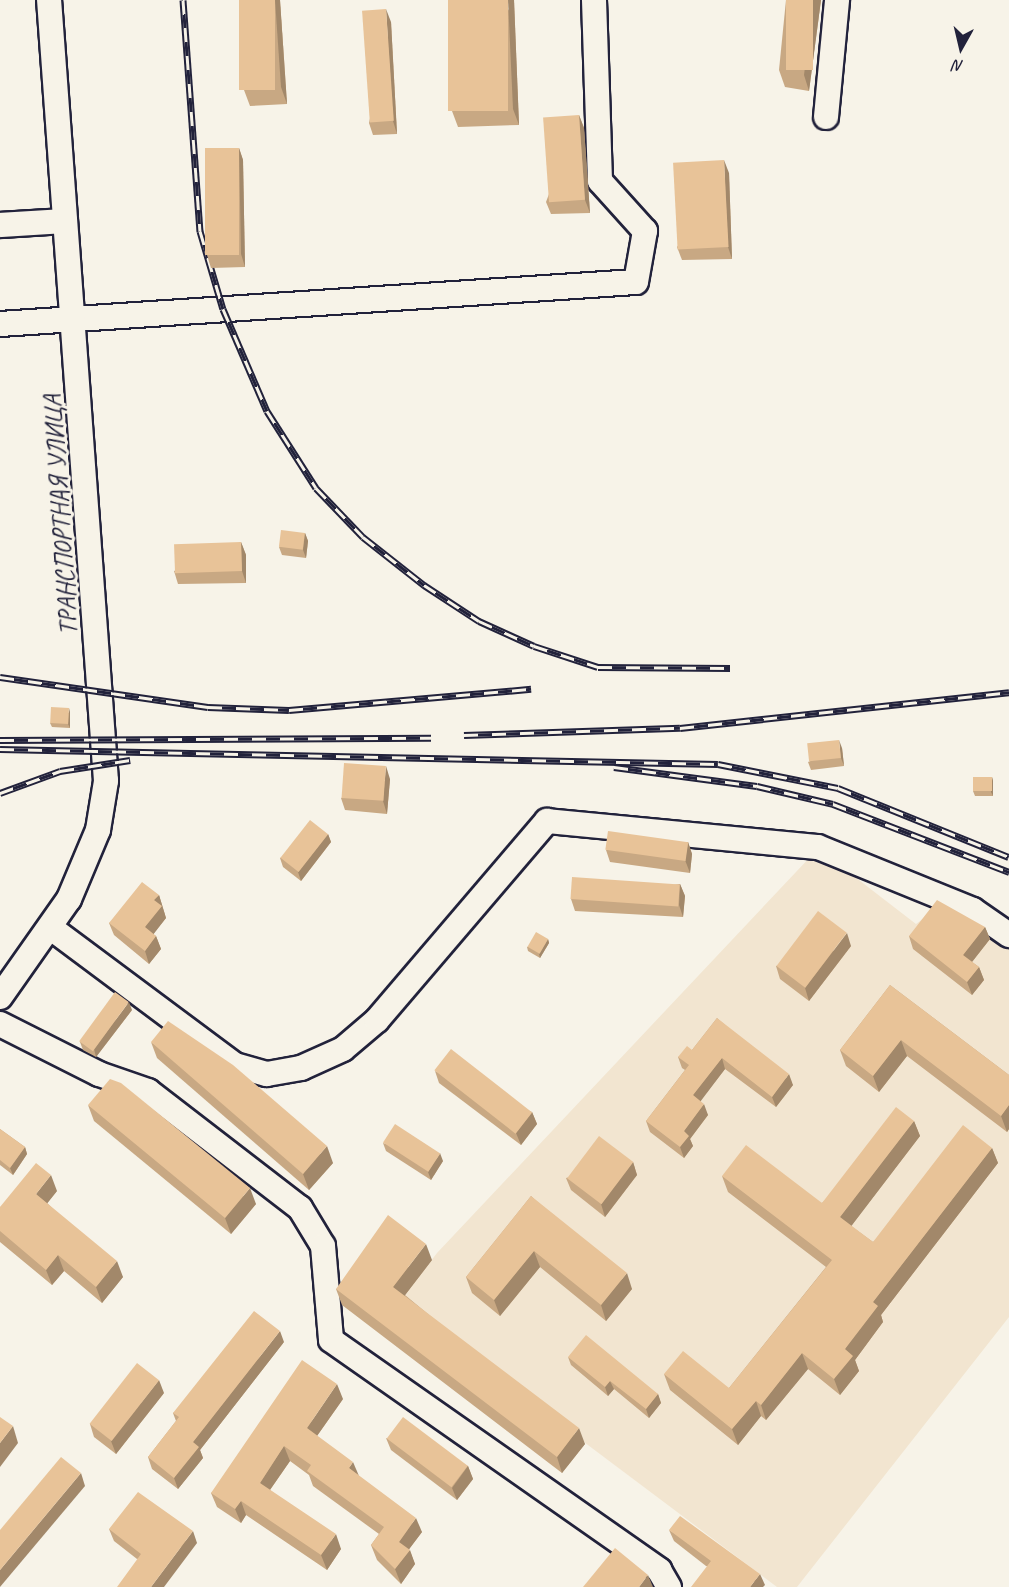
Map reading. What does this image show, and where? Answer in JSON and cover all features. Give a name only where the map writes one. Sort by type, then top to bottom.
[{"type":"street","name":"ТРАНСПОРТНАЯ УЛИЦА","points":[[0,997],[51,928],[91,850],[106,782],[74,316],[49,0]]},
{"type":"street","points":[[0,324],[74,316],[636,282],[645,231],[600,181],[594,0]]},
{"type":"street","points":[[826,117],[837,0]]},
{"type":"street","points":[[0,225],[65,221]]},
{"type":"street","points":[[51,928],[235,1065],[267,1074],[301,1068],[343,1049],[377,1020],[547,820],[818,847],[973,910],[1009,935]]},
{"type":"street","points":[[0,1024],[99,1074],[148,1091],[300,1208],[323,1246],[331,1340],[659,1570],[669,1587]]},
{"type":"shaded area","points":[[813,854],[842,867],[916,924],[937,908],[1009,945],[1009,1317],[797,1587],[777,1587],[399,1303],[437,1253]]},
{"type":"building","points":[[239,0],[275,0],[275,90],[239,90]]},
{"type":"building","points":[[448,0],[508,0],[508,111],[448,111]]},
{"type":"building","points":[[786,0],[813,0],[813,70],[786,70]]},
{"type":"building","points":[[386,9],[394,121],[370,122],[362,11]]},
{"type":"building","points":[[579,115],[585,200],[549,202],[543,118]]},
{"type":"building","points":[[205,148],[239,148],[239,255],[205,255]]},
{"type":"building","points":[[724,160],[729,247],[678,250],[673,163]]},
{"type":"building","points":[[281,530],[305,533],[303,550],[279,547]]},
{"type":"building","points":[[241,542],[242,571],[175,573],[174,544]]},
{"type":"building","points":[[51,707],[69,708],[68,724],[50,723]]},
{"type":"building","points":[[839,740],[841,758],[809,761],[807,743]]},
{"type":"building","points":[[344,763],[386,766],[383,801],[342,798]]},
{"type":"building","points":[[973,777],[992,777],[992,791],[973,791]]},
{"type":"building","points":[[310,820],[328,834],[299,872],[280,858]]},
{"type":"building","points":[[608,831],[688,842],[686,861],[605,850]]},
{"type":"building","points":[[572,877],[680,885],[678,906],[570,899]]},
{"type":"building","points":[[142,882],[159,895],[154,900],[162,906],[145,927],[156,936],[145,951],[109,923]]},
{"type":"building","points":[[937,900],[985,927],[963,955],[979,967],[967,982],[909,936]]},
{"type":"building","points":[[818,911],[847,933],[805,988],[776,966]]},
{"type":"building","points":[[536,932],[548,939],[540,954],[528,947]]},
{"type":"building","points":[[890,985],[1009,1075],[1009,1105],[1001,1116],[901,1040],[873,1076],[840,1050]]},
{"type":"building","points":[[115,992],[129,1002],[93,1051],[79,1041]]},
{"type":"building","points":[[717,1018],[789,1074],[772,1097],[722,1058],[693,1095],[704,1104],[684,1131],[689,1136],[680,1147],[646,1121],[689,1065],[678,1057],[687,1046],[692,1050]]},
{"type":"building","points":[[168,1021],[233,1065],[327,1146],[303,1174],[151,1042]]},
{"type":"building","points":[[451,1049],[532,1112],[516,1134],[434,1070]]},
{"type":"building","points":[[110,1079],[121,1083],[250,1188],[225,1218],[88,1105]]},
{"type":"building","points":[[896,1107],[914,1121],[840,1217],[873,1242],[963,1125],[992,1148],[873,1302],[878,1306],[845,1349],[853,1356],[834,1379],[802,1353],[761,1405],[756,1401],[732,1429],[664,1374],[683,1351],[729,1388],[832,1260],[722,1176],[746,1145],[822,1203]]},
{"type":"building","points":[[395,1124],[440,1153],[428,1172],[383,1142]]},
{"type":"building","points":[[0,1129],[25,1147],[10,1168],[0,1160]]},
{"type":"building","points":[[599,1136],[633,1162],[601,1204],[567,1178]]},
{"type":"building","points":[[36,1163],[51,1175],[36,1194],[117,1261],[96,1287],[58,1255],[46,1270],[0,1231],[0,1207]]},
{"type":"building","points":[[531,1196],[627,1273],[601,1305],[534,1251],[494,1300],[466,1277]]},
{"type":"building","points":[[388,1215],[426,1244],[393,1287],[579,1428],[557,1457],[336,1289]]},
{"type":"building","points":[[254,1311],[280,1331],[193,1442],[199,1447],[174,1478],[148,1457],[179,1417],[173,1413]]},
{"type":"building","points":[[586,1335],[658,1394],[646,1409],[610,1381],[605,1387],[568,1357]]},
{"type":"building","points":[[302,1360],[337,1384],[307,1428],[353,1462],[349,1468],[416,1518],[399,1542],[410,1550],[395,1569],[371,1545],[384,1527],[307,1471],[311,1465],[284,1446],[260,1483],[336,1534],[321,1555],[241,1501],[235,1509],[211,1493]]},
{"type":"building","points":[[137,1363],[159,1380],[112,1441],[90,1424]]},
{"type":"building","points":[[0,1417],[13,1426],[0,1443]]},
{"type":"building","points":[[403,1417],[468,1466],[451,1487],[387,1439]]},
{"type":"building","points":[[61,1457],[81,1473],[0,1570],[0,1530]]},
{"type":"building","points":[[138,1492],[193,1531],[151,1587],[117,1587],[141,1554],[109,1529]]},
{"type":"building","points":[[680,1516],[760,1574],[750,1587],[691,1587],[711,1561],[669,1530]]},
{"type":"building","points":[[615,1548],[648,1575],[639,1587],[583,1587]]},
{"type":"railway","points":[[183,0],[200,231],[223,309],[267,411],[316,488],[363,537],[424,585],[479,621],[534,646],[598,667],[730,668]]},
{"type":"railway","points":[[0,677],[208,707],[289,710],[531,689]]},
{"type":"railway","points":[[464,735],[680,728],[1009,692]]},
{"type":"railway","points":[[0,740],[431,738]]},
{"type":"railway","points":[[0,749],[718,764],[838,788],[1009,857]]},
{"type":"railway","points":[[0,793],[60,771],[130,760]]},
{"type":"railway","points":[[614,767],[757,786],[833,804],[1009,872]]}]
